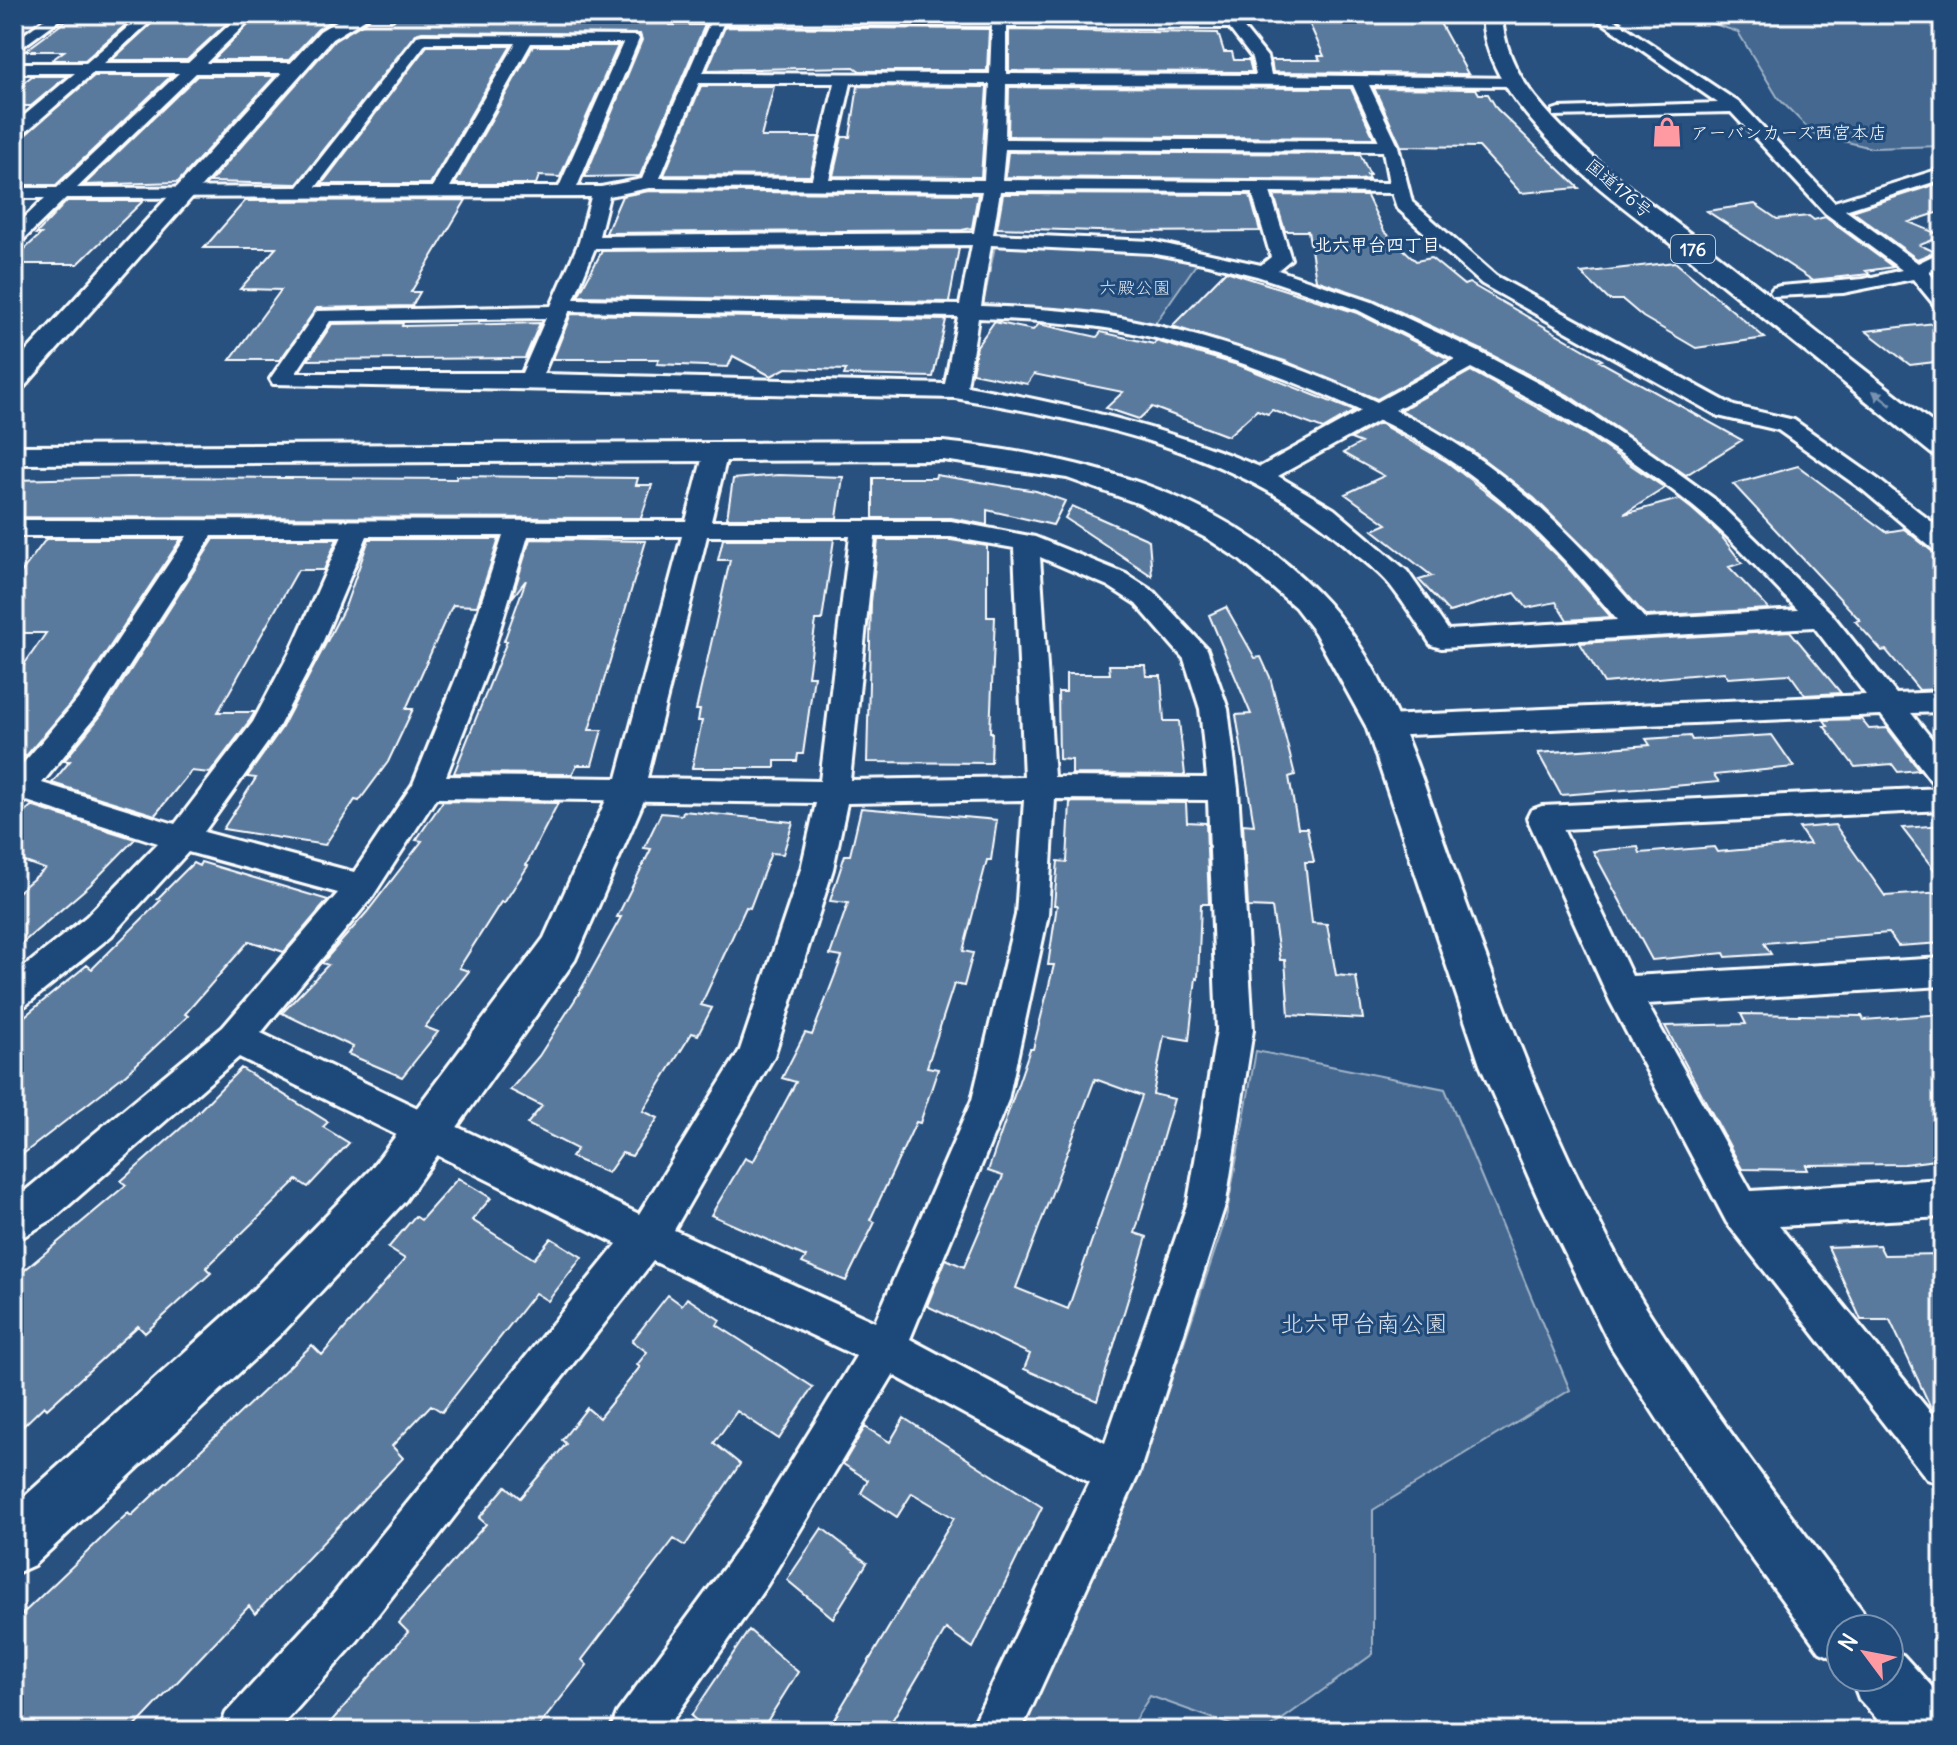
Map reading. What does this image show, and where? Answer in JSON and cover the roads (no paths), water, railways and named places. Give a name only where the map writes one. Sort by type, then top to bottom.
[{"type":"highway","name":"国道176号","points":[[1492,14],[1496,41],[1513,81],[1529,105],[1567,144],[1943,447]]},
{"type":"highway","name":"国道176号","points":[[1513,14],[1522,55],[1535,81],[1559,113],[1586,141],[1943,418]]},
{"type":"street","points":[[14,49],[60,14]]},
{"type":"street","points":[[14,133],[152,14]]},
{"type":"street","points":[[14,238],[249,14]]},
{"type":"street","points":[[14,381],[296,68],[336,27],[364,14]]},
{"type":"street","points":[[1597,14],[1735,107],[1831,209],[1919,273],[1943,303]]},
{"type":"street","points":[[649,183],[718,20],[1233,24],[1259,57],[1265,81]]},
{"type":"street","points":[[840,36],[880,36],[882,21]]},
{"type":"street","points":[[955,391],[992,187],[997,144],[999,23]]},
{"type":"street","points":[[438,192],[527,38]]},
{"type":"street","points":[[303,192],[422,39],[632,39],[566,192]]},
{"type":"street","points":[[14,68],[296,68]]},
{"type":"street","points":[[695,78],[1513,81]]},
{"type":"street","points":[[819,186],[844,78]]},
{"type":"street","points":[[1359,81],[1390,146],[1403,204],[1489,280],[1726,411],[1786,425],[1871,485],[1943,544]]},
{"type":"street","points":[[1559,113],[1735,107]]},
{"type":"street","points":[[997,144],[1390,146]]},
{"type":"street","points":[[1831,209],[1943,173]]},
{"type":"street","points":[[14,193],[601,192],[649,183],[1399,188]]},
{"type":"street","points":[[1260,188],[1281,259],[1264,272]]},
{"type":"street","points":[[530,380],[588,242],[601,192]]},
{"type":"street","points":[[588,242],[982,239],[1151,247],[1264,272],[1365,306],[1558,403],[1704,503],[1821,618],[1943,774]]},
{"type":"street","points":[[1780,292],[1897,279],[1919,273],[1943,257]]},
{"type":"street","points":[[1638,628],[1567,545],[1505,489],[1440,446],[1378,411],[1294,375],[1230,353],[1115,324],[969,311],[560,309],[324,315],[281,379],[530,380],[955,391],[1063,410],[1123,425],[1181,443],[1261,476],[1325,514],[1398,577],[1441,639],[1821,618]]},
{"type":"street","points":[[1261,476],[1473,358]]},
{"type":"street","points":[[14,455],[943,451],[1014,459],[1088,474],[1172,507],[1224,536],[1278,574],[1326,623],[1365,687],[1384,726],[1503,1065],[1554,1180],[1629,1329],[1730,1481],[1828,1613]]},
{"type":"street","points":[[14,1545],[267,1312],[388,1185],[560,948],[629,791],[694,528],[716,452]]},
{"type":"street","points":[[14,995],[99,926],[182,838],[264,728],[306,648],[359,526]]},
{"type":"street","points":[[205,527],[90,704],[17,789],[362,887]]},
{"type":"street","points":[[244,1731],[341,1623],[647,1238],[756,1056],[817,869],[834,792],[864,527]]},
{"type":"street","points":[[14,557],[24,528],[951,529],[1026,542],[1117,580],[1145,598],[1197,656],[1214,709],[1223,789],[1235,1030],[1207,1202],[1117,1473],[995,1731]]},
{"type":"street","points":[[14,1223],[39,1206],[236,1038],[362,887],[427,787],[474,668],[518,529]]},
{"type":"street","points":[[635,1731],[751,1569],[885,1348],[990,1100],[1032,915],[1040,788],[1026,542]]},
{"type":"street","points":[[1384,726],[1943,702]]},
{"type":"street","points":[[427,787],[834,792],[1040,788],[1223,789]]},
{"type":"street","points":[[1943,799],[1542,818],[1622,991],[1741,1210],[1943,1463]]},
{"type":"street","points":[[1622,991],[1943,972]]},
{"type":"street","points":[[236,1038],[647,1238],[885,1348],[1117,1473]]},
{"type":"street","points":[[1741,1210],[1943,1198]]},
{"type":"street","points":[[1896,1693],[1930,1731]]},
{"type":"place","name":"アーバンカーズ西宮本店","points":[[1667,132]]},
{"type":"district","name":"北六甲台四丁目","points":[[1377,244]]},
{"type":"park label","name":"六殿公園","points":[[1135,287]]},
{"type":"park label","name":"北六甲台南公園","points":[[1364,1323]]}]
